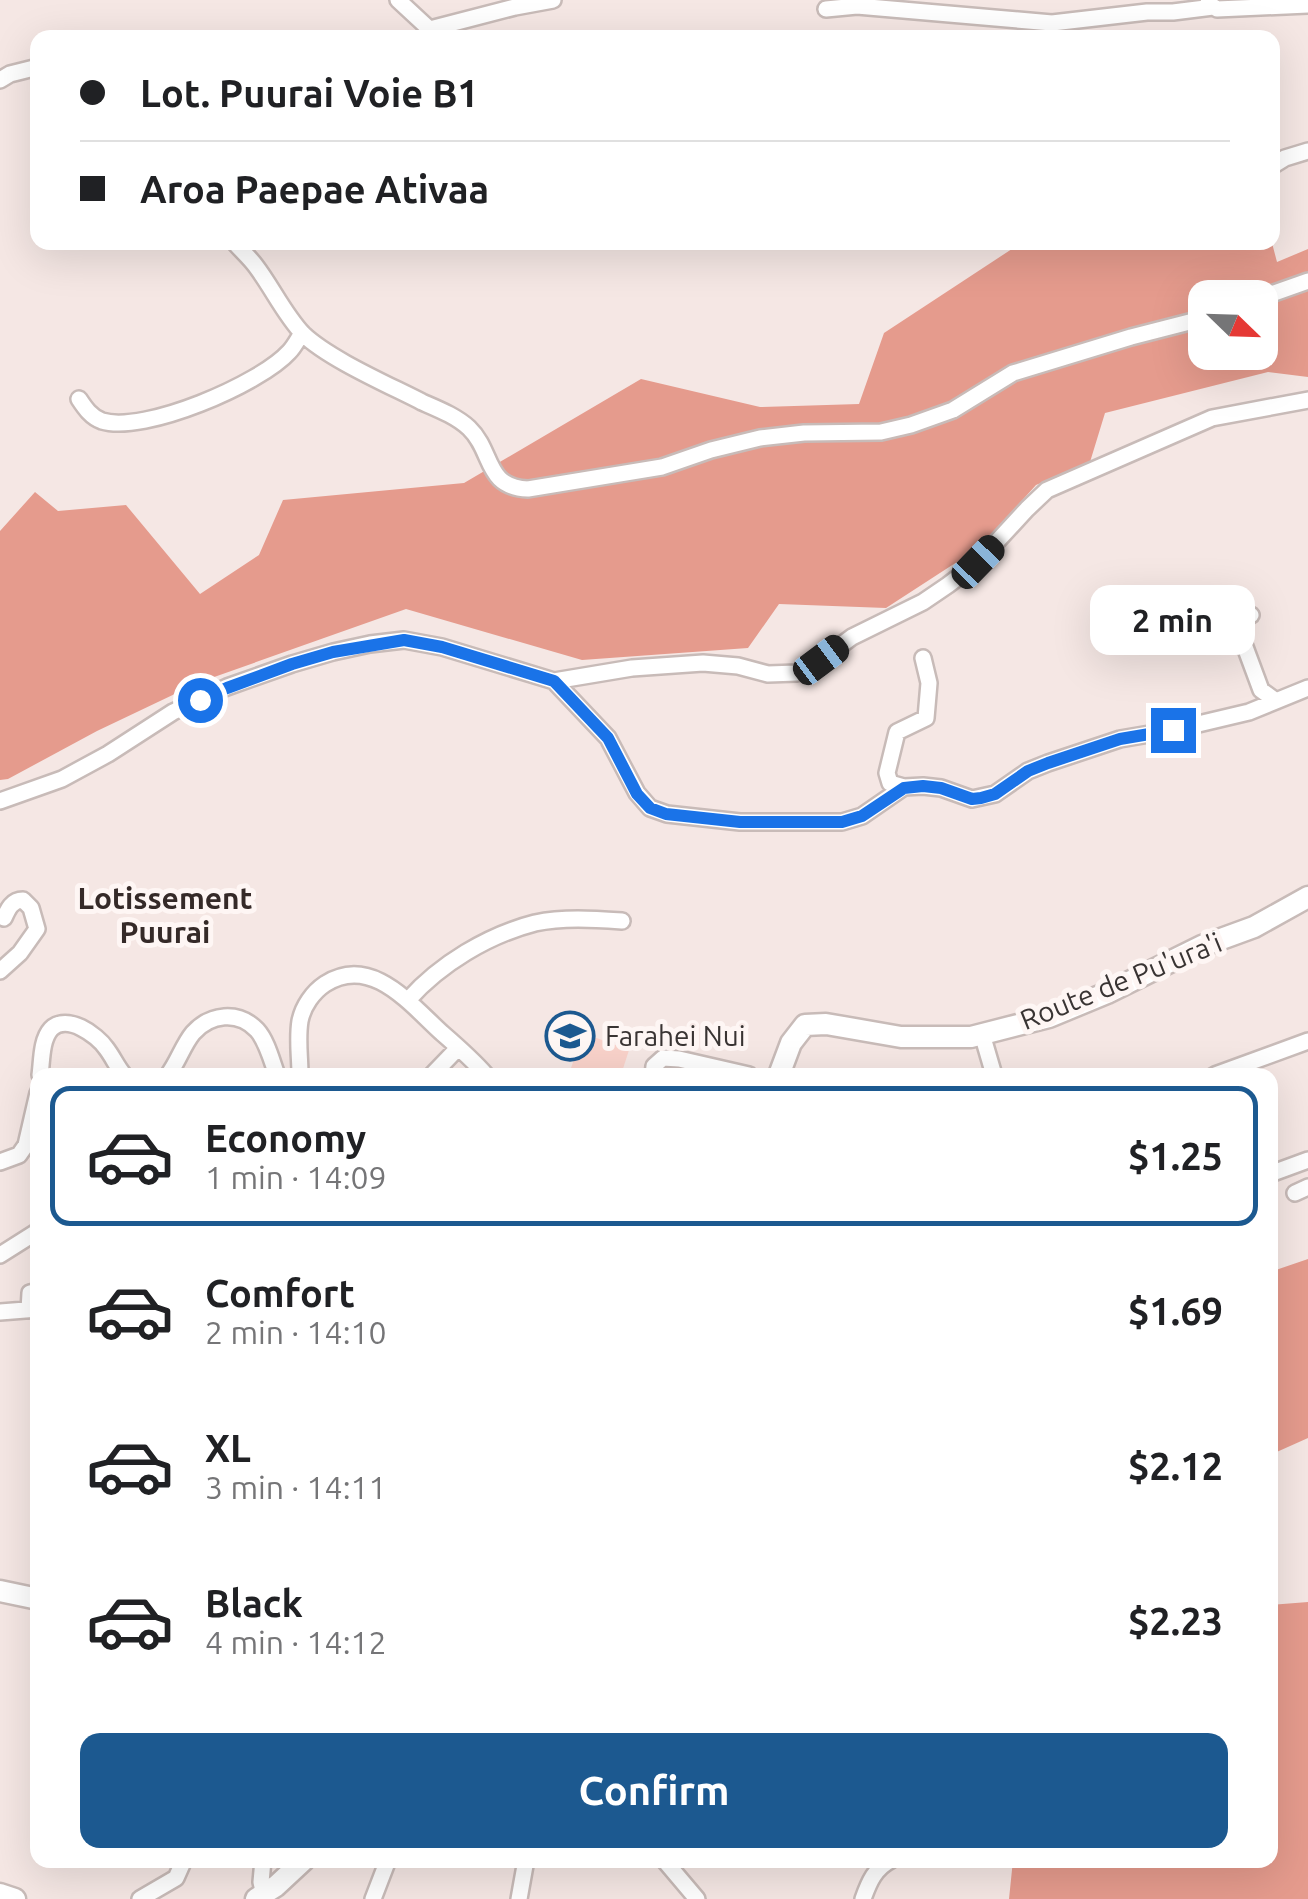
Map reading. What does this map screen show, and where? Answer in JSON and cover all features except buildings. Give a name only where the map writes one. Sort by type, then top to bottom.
[{"type":"main road","name":"Route de Pu'ura'i","points":[[781,1068],[790,1042],[805,1025],[826,1024],[901,1037],[982,1034],[1049,1016],[1107,993],[1308,897]]},
{"type":"main road","points":[[0,1591],[30,1597]]},
{"type":"main road","points":[[260,1897],[294,1868]]},
{"type":"main road","points":[[0,1894],[15,1899]]},
{"type":"street","points":[[398,0],[432,30]]},
{"type":"street","points":[[444,30],[515,7],[553,0]]},
{"type":"street","points":[[826,9],[856,6],[1052,23],[1173,12],[1209,4],[1230,9],[1308,5]]},
{"type":"street","points":[[0,80],[30,69]]},
{"type":"street","points":[[1280,161],[1308,151]]},
{"type":"street","points":[[242,250],[302,333],[315,344],[456,418],[470,429],[502,482],[528,489],[662,467],[760,438],[881,432],[912,425],[953,410],[1013,373],[1188,322]]},
{"type":"street","points":[[1278,292],[1308,281]]},
{"type":"street","points":[[80,400],[89,414],[102,421],[141,421],[164,416],[246,382],[287,355],[302,333]]},
{"type":"street","points":[[0,800],[62,779],[173,712],[227,688],[333,652],[404,640],[442,647],[554,681],[632,668],[703,662],[768,674],[797,673],[852,637],[948,586],[978,562],[1048,490],[1212,418],[1308,400]]},
{"type":"street","points":[[1250,615],[1241,620],[1238,628],[1261,690],[1276,701]]},
{"type":"street","points":[[923,658],[930,683],[926,718],[897,732],[887,773],[890,783],[904,788],[941,788],[972,799],[995,794],[1028,771],[1096,746],[1249,712],[1308,688]]},
{"type":"street","points":[[554,681],[608,738],[637,794],[650,808],[666,814],[740,822],[842,822],[862,816],[904,788]]},
{"type":"street","points":[[0,972],[38,930],[31,908],[22,900],[8,908],[4,918]]},
{"type":"street","points":[[408,1000],[422,984],[469,952],[516,929],[561,920],[622,920]]},
{"type":"street","points":[[300,1068],[301,1017],[318,989],[343,974],[358,974],[387,985],[479,1068]]},
{"type":"street","points":[[172,1068],[191,1035],[206,1021],[222,1015],[258,1031],[274,1068]]},
{"type":"street","points":[[41,1068],[50,1031],[60,1024],[93,1034],[120,1068]]},
{"type":"street","points":[[982,1034],[992,1068]]},
{"type":"street","points":[[1233,1068],[1308,1041]]},
{"type":"street","points":[[439,1068],[458,1048]]},
{"type":"street","points":[[654,1068],[664,1058],[718,1068]]},
{"type":"street","points":[[0,1162],[19,1155],[30,1128]]},
{"type":"street","points":[[1278,1171],[1308,1160]]},
{"type":"street","points":[[0,1255],[30,1237]]},
{"type":"street","points":[[0,1312],[30,1309]]},
{"type":"street","points":[[140,1899],[176,1878],[180,1868]]},
{"type":"street","points":[[260,1897],[262,1868]]},
{"type":"street","points":[[373,1899],[385,1868]]},
{"type":"street","points":[[518,1899],[524,1868]]},
{"type":"street","points":[[671,1868],[697,1899]]},
{"type":"street","points":[[863,1899],[878,1868]]},
{"type":"shaded area","points":[[1308,249],[1308,377],[1268,372],[1105,413],[1090,462],[1036,485],[980,547],[886,608],[779,604],[748,648],[582,660],[406,609],[200,682],[0,780],[0,531],[35,492],[58,511],[126,505],[200,594],[259,555],[283,500],[464,483],[641,379],[760,407],[859,404],[884,333],[1010,250],[1274,250],[1277,262]]},
{"type":"shaded area","points":[[583,1033],[629,1050],[623,1068],[571,1068]]},
{"type":"shaded area","points":[[1308,1259],[1308,1438],[1278,1451],[1278,1269]]},
{"type":"shaded area","points":[[1308,1602],[1308,1899],[1009,1899],[1012,1868],[1278,1868],[1278,1604]]},
{"type":"place","name":"Farahei Nui","points":[[570,1036]]},
{"type":"district","name":"Lotissement Puurai","points":[[165,916]]},
{"type":"route","points":[[200,700],[333,652],[404,640],[442,647],[554,681],[608,738],[637,794],[650,808],[666,814],[740,822],[842,822],[862,816],[904,788],[923,786],[981,798],[1048,763],[1120,739],[1173,730]]}]
